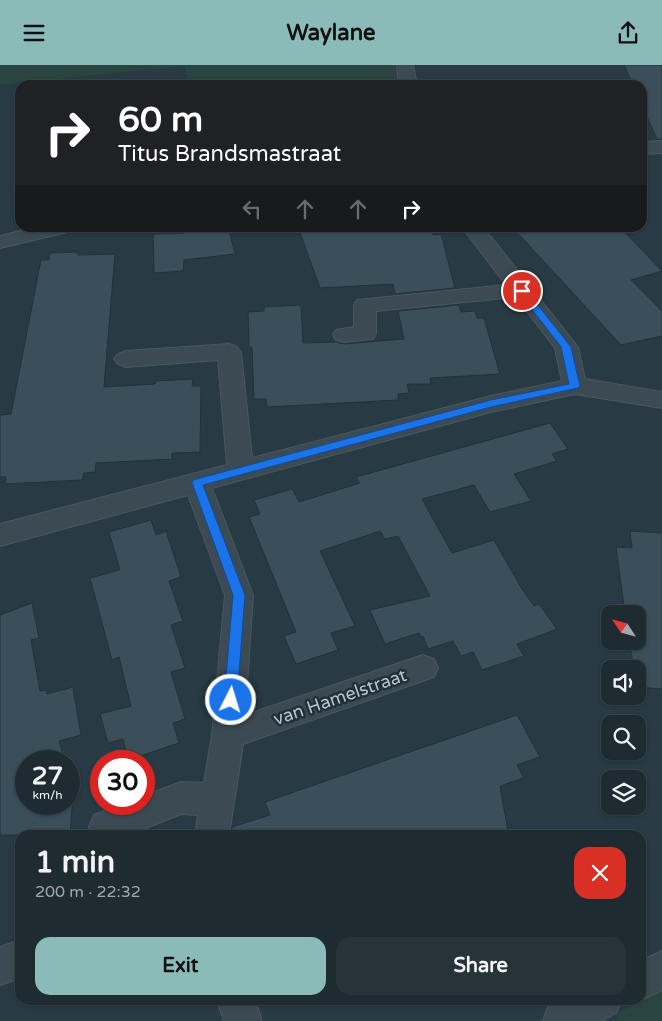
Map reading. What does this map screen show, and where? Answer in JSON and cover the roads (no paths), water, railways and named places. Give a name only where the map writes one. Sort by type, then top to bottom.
[{"type":"street","points":[[405,65],[407,80]]},
{"type":"street","points":[[647,148],[662,147]]},
{"type":"street","points":[[0,241],[42,232]]},
{"type":"street","points":[[476,232],[566,347],[575,386]]},
{"type":"street","points":[[344,335],[365,334],[365,305],[522,291]]},
{"type":"street","points":[[126,359],[230,352],[240,471]]},
{"type":"street","points":[[0,535],[491,404],[575,386],[662,400]]},
{"type":"street","points":[[197,483],[239,595],[228,735],[213,830]]},
{"type":"street","name":"van Hamelstraat","points":[[228,735],[423,669]]},
{"type":"street","points":[[106,827],[181,798],[217,800]]},
{"type":"street","points":[[0,966],[15,961]]},
{"type":"street","points":[[646,978],[662,970]]},
{"type":"street","points":[[238,1005],[243,1021]]},
{"type":"street","points":[[562,1021],[593,1005]]}]
